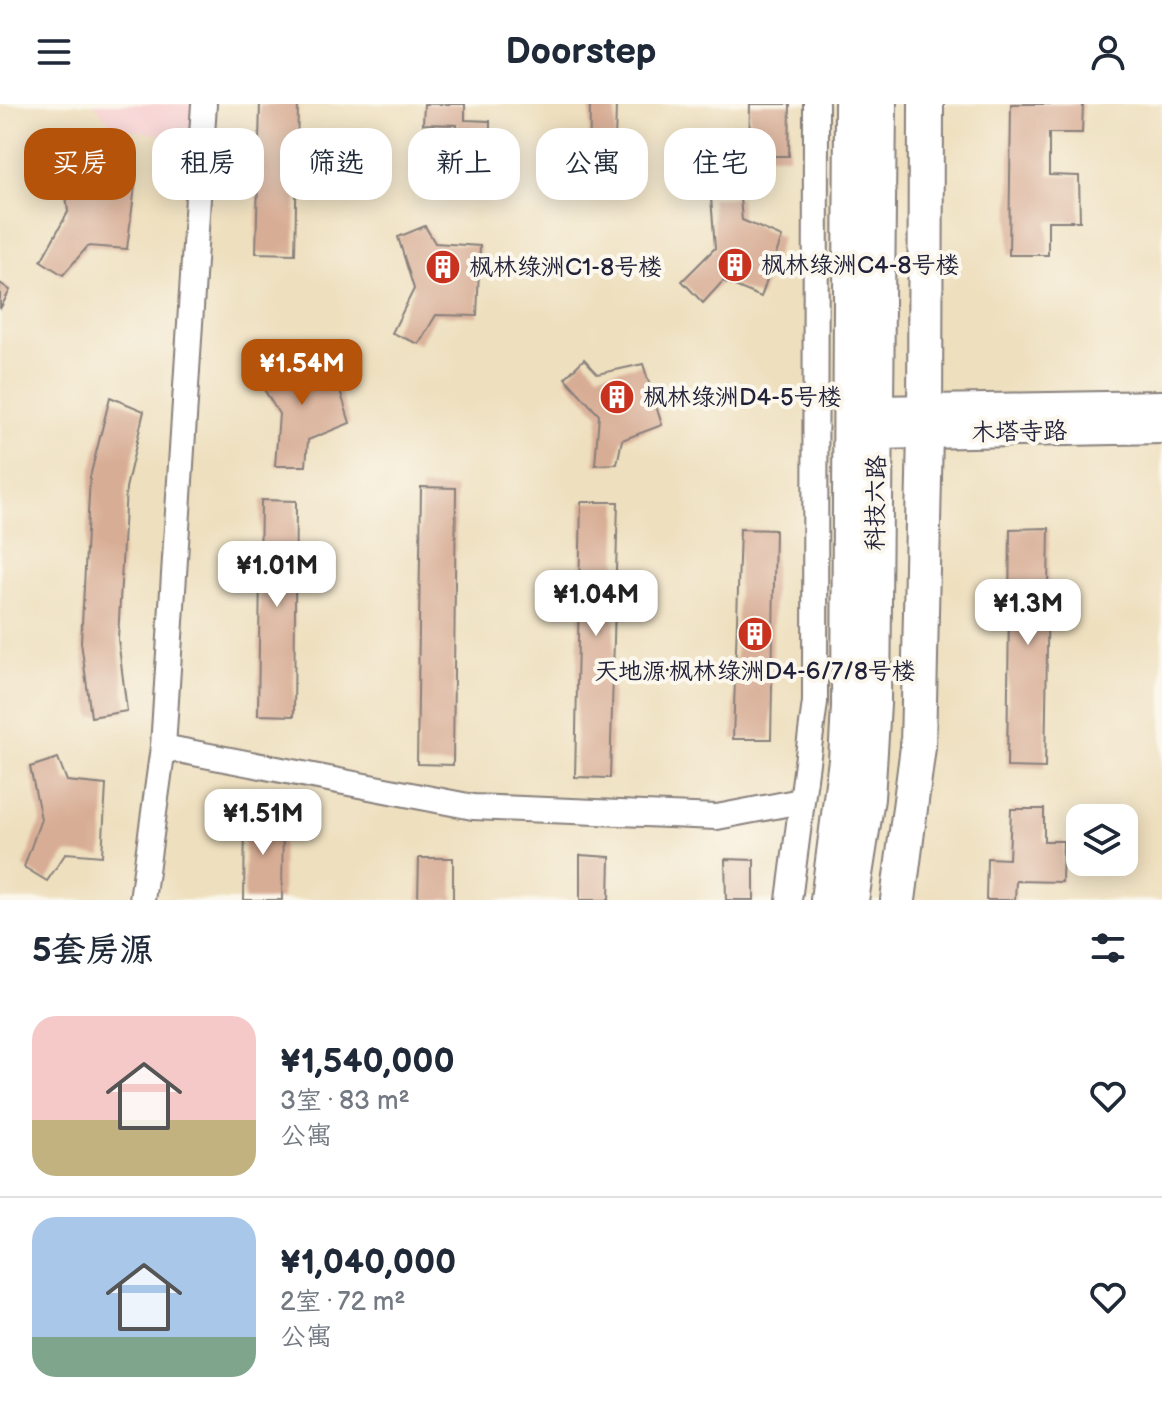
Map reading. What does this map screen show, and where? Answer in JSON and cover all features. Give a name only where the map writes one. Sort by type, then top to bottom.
[{"type":"main road","points":[[828,900],[846,760],[849,707],[852,104]]},
{"type":"main road","name":"科技六路","points":[[851,900],[867,798],[900,422],[879,104]]},
{"type":"main road","name":"科技六路","points":[[873,900],[887,801],[897,619],[902,104]]},
{"type":"main road","points":[[898,900],[918,747],[900,422],[926,104]]},
{"type":"street","points":[[142,900],[163,747],[204,104]]},
{"type":"street","points":[[789,900],[815,702],[816,104]]},
{"type":"street","name":"木塔寺路","points":[[900,422],[1162,406]]},
{"type":"street","name":"木塔寺路","points":[[900,422],[1162,428]]},
{"type":"street","points":[[163,747],[473,807],[717,817],[801,801]]},
{"type":"shaded area","points":[[94,104],[194,104],[193,128],[152,128],[152,133],[136,131],[136,128],[116,128]]},
{"type":"building","points":[[260,104],[298,104],[298,128],[280,128],[280,200],[296,200],[295,254],[256,253],[257,200],[264,200],[264,128],[259,128]]},
{"type":"building","points":[[424,104],[465,104],[465,120],[490,121],[490,128],[423,124]]},
{"type":"building","points":[[590,104],[616,104],[615,128],[590,128]]},
{"type":"building","points":[[750,104],[790,104],[789,156],[776,156],[776,128],[750,128]]},
{"type":"building","points":[[1011,104],[1083,104],[1082,133],[1049,133],[1049,175],[1079,176],[1080,221],[1048,221],[1048,255],[1009,255]]},
{"type":"building","points":[[67,200],[133,200],[127,249],[88,246],[63,275],[41,261],[68,212]]},
{"type":"building","name":"枫林绿洲C4-8号楼","points":[[711,200],[740,200],[742,220],[782,237],[761,297],[723,281],[703,303],[682,281],[715,248]]},
{"type":"building","name":"枫林绿洲C1-8号楼","points":[[425,226],[435,243],[480,246],[477,316],[436,315],[419,344],[392,333],[414,289],[398,237]]},
{"type":"building","points":[[0,283],[10,290],[0,309]]},
{"type":"building","points":[[272,357],[287,368],[332,364],[350,423],[308,440],[306,466],[275,466],[279,414],[254,373]]},
{"type":"building","name":"枫林绿洲D4-5号楼","points":[[584,359],[598,374],[643,364],[662,425],[622,440],[617,464],[595,465],[599,415],[565,378]]},
{"type":"building","points":[[110,397],[144,411],[126,488],[118,639],[127,711],[91,717],[81,642],[90,477]]},
{"type":"building","points":[[421,487],[456,488],[453,765],[417,764]]},
{"type":"building","points":[[261,500],[296,501],[294,716],[258,715]]},
{"type":"building","points":[[581,502],[618,502],[610,778],[575,777]]},
{"type":"building","points":[[1049,528],[1045,768],[1007,767],[1010,529]]},
{"type":"building","name":"天地源·枫林绿洲D4-6/7/8号楼","points":[[740,529],[775,530],[771,739],[733,739]]},
{"type":"building","points":[[58,758],[67,781],[106,785],[102,856],[66,853],[47,881],[24,867],[41,819],[30,767]]},
{"type":"building","points":[[1011,809],[1044,809],[1044,841],[1063,841],[1062,882],[1016,881],[1015,900],[986,900],[987,858],[1009,859]]},
{"type":"building","points":[[245,813],[283,816],[282,900],[244,900]]},
{"type":"building","points":[[580,855],[610,857],[609,900],[580,900]]},
{"type":"building","points":[[419,858],[453,858],[453,900],[418,900]]},
{"type":"building","points":[[725,859],[754,860],[754,900],[726,900]]},
{"type":"place","name":"枫林绿洲C4-8号楼","points":[[735,265]]},
{"type":"place","name":"枫林绿洲C1-8号楼","points":[[443,267]]},
{"type":"place","name":"枫林绿洲D4-5号楼","points":[[617,397]]},
{"type":"place","name":"天地源·枫林绿洲D4-6/7/8号楼","points":[[755,634]]}]
